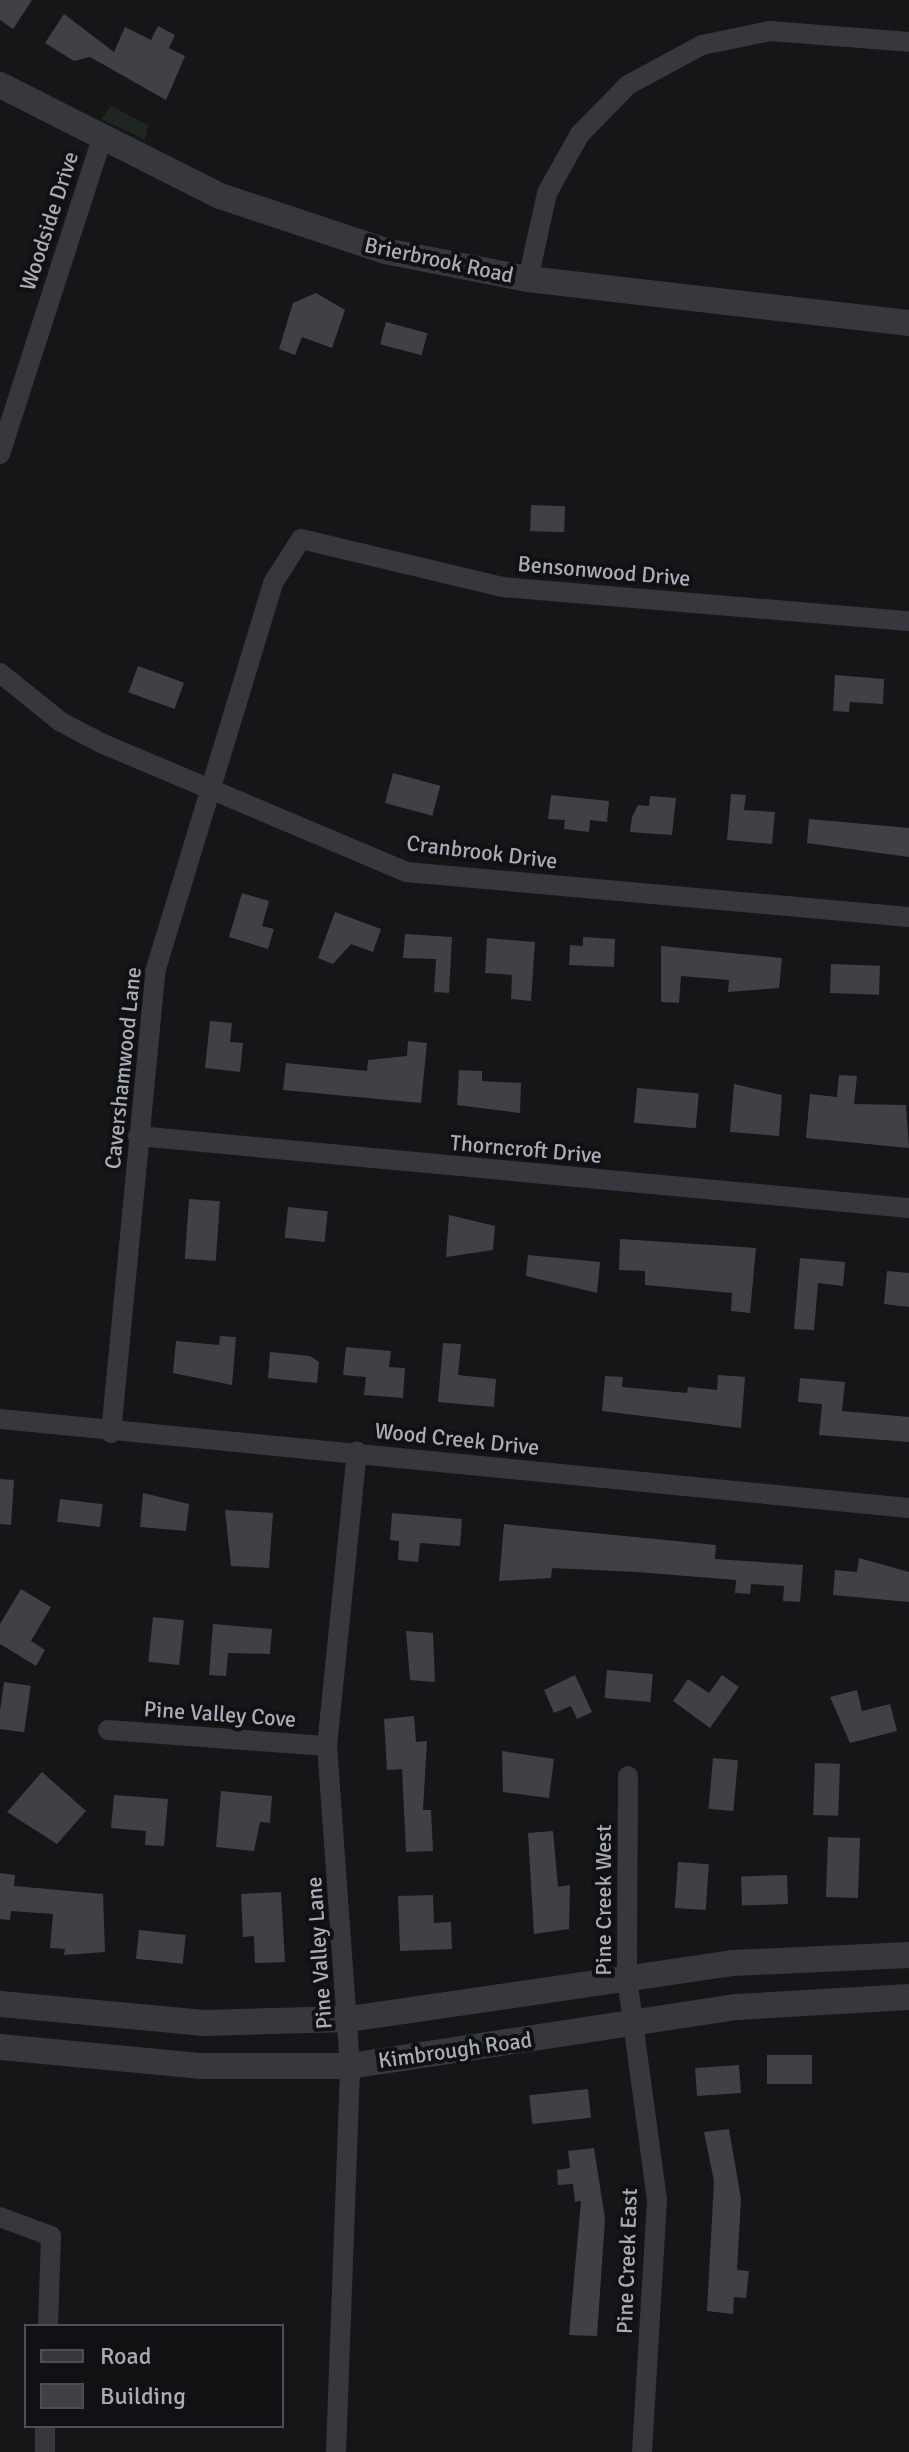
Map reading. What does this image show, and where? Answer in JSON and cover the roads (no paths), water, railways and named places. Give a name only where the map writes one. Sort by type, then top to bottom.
[{"type":"street","points":[[528,279],[547,193],[580,134],[628,85],[702,45],[770,31],[909,42]]},
{"type":"street","name":"Brierbrook Road","points":[[0,85],[101,141],[306,227],[528,279],[909,323]]},
{"type":"street","name":"Woodside Drive","points":[[0,454],[101,141]]},
{"type":"street","name":"Bensonwood Drive","points":[[301,539],[502,587],[909,621]]},
{"type":"street","name":"Cavershamwood Lane","points":[[111,1433],[155,972],[213,791],[273,583],[301,539]]},
{"type":"street","name":"Cranbrook Drive","points":[[0,673],[61,722],[213,791],[406,872],[909,917]]},
{"type":"street","name":"Thorncroft Drive","points":[[138,1136],[909,1208]]},
{"type":"street","name":"Wood Creek Drive","points":[[0,1419],[111,1433],[357,1452],[909,1508]]},
{"type":"street","name":"Pine Valley Lane","points":[[336,2452],[350,2066],[327,1746],[357,1452]]},
{"type":"street","name":"Pine Valley Cove","points":[[108,1730],[327,1746]]},
{"type":"street","name":"Pine Creek West","points":[[628,1776],[627,1978],[630,2025]]},
{"type":"street","name":"Kimbrough Road","points":[[0,2004],[204,2023],[349,2019],[733,1963],[909,1955]]},
{"type":"street","name":"Kimbrough Road","points":[[0,2047],[202,2066],[350,2066],[737,2007],[909,1997]]},
{"type":"street","name":"Pine Creek East","points":[[630,2025],[657,2200],[642,2452]]},
{"type":"street","points":[[0,2217],[51,2236],[48,2324]]},
{"type":"street","points":[[45,2428],[45,2452]]}]
